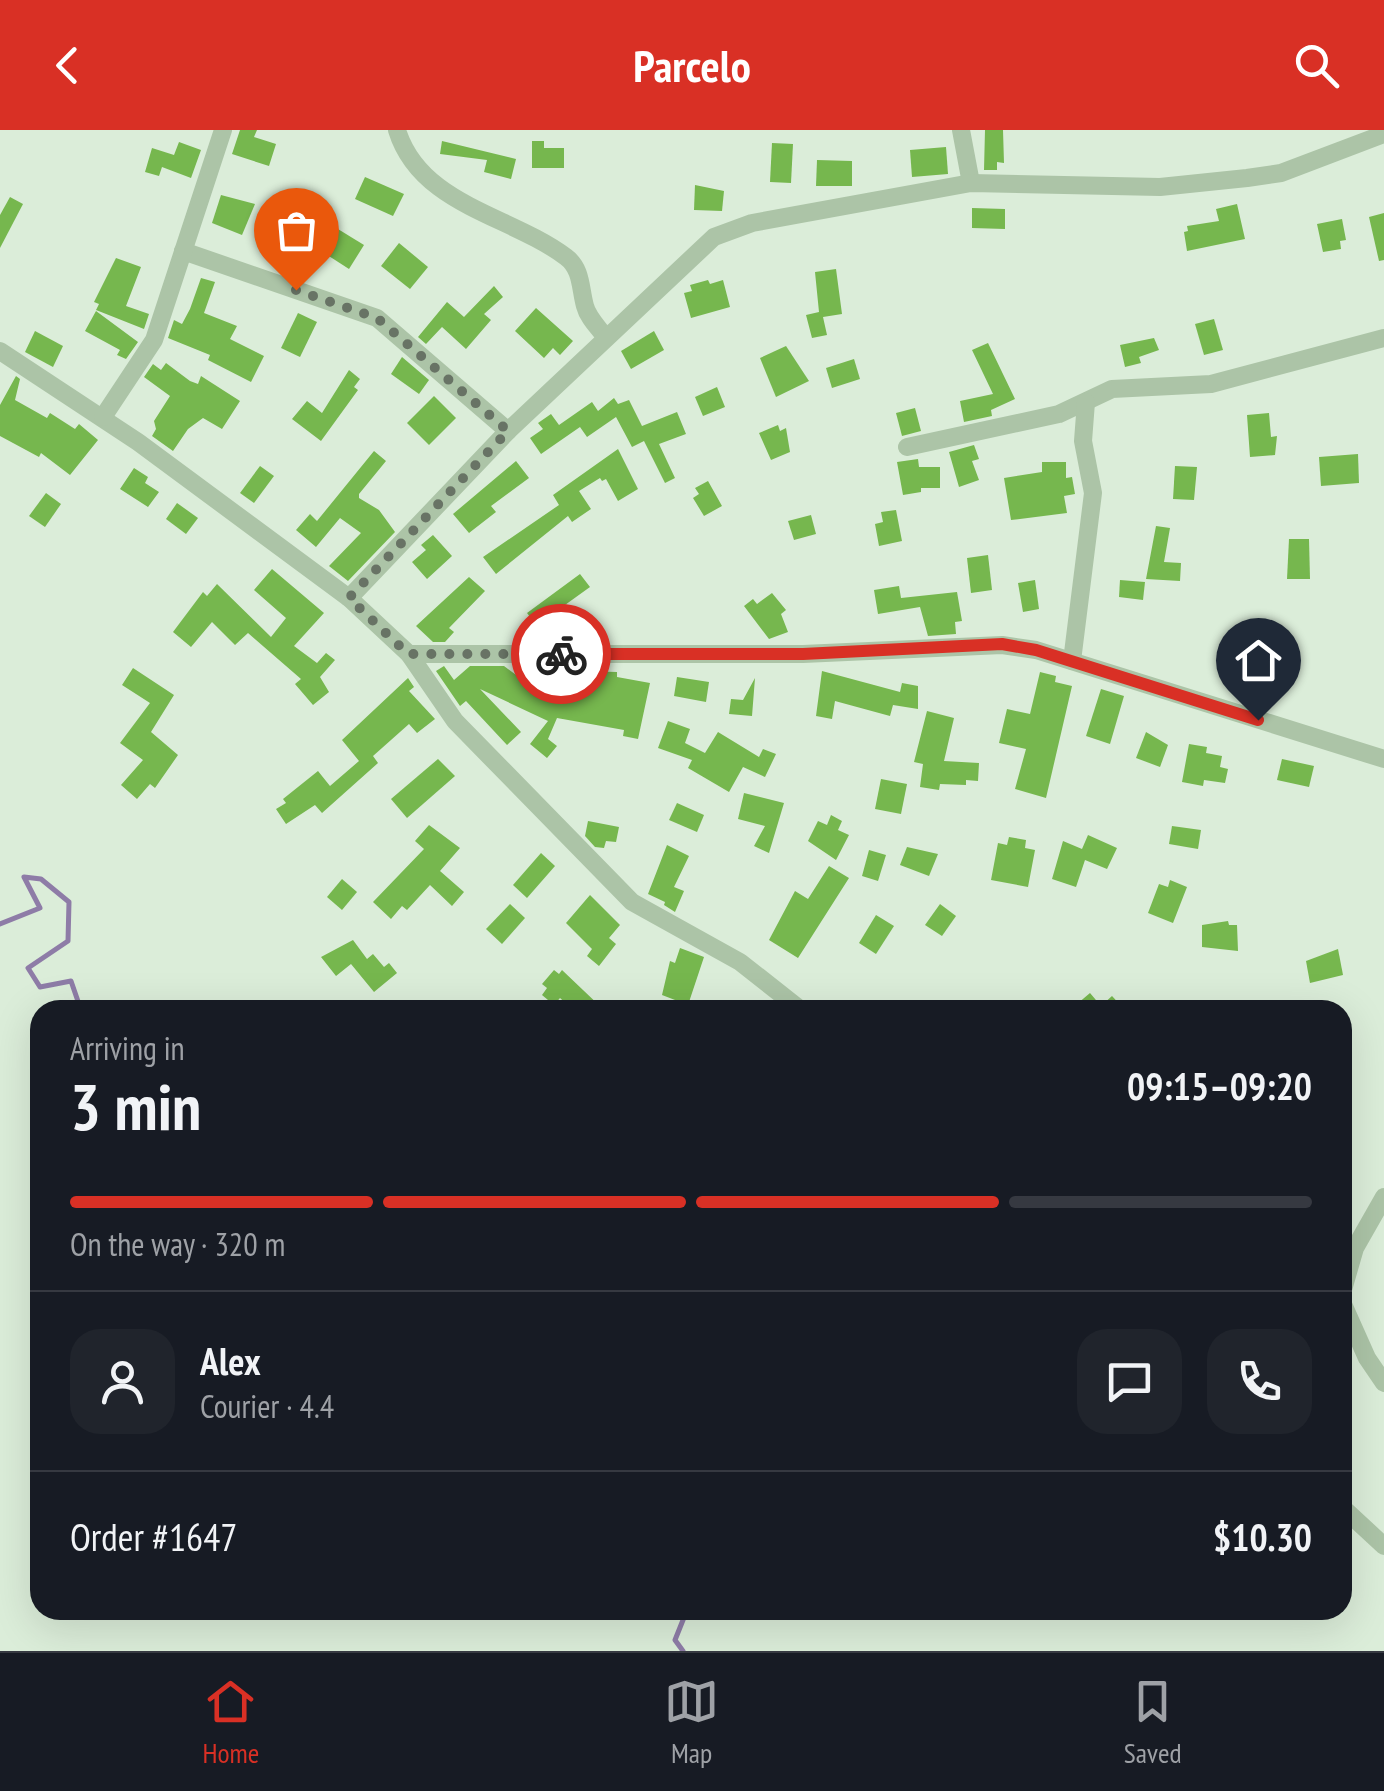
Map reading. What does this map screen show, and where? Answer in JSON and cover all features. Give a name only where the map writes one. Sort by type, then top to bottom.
[{"type":"street","points":[[103,417],[154,340],[223,130]]},
{"type":"street","points":[[397,130],[407,156],[445,193],[568,258],[582,281],[588,314],[606,338]]},
{"type":"street","points":[[962,130],[971,183]]},
{"type":"street","points":[[349,598],[508,431],[714,238],[752,223],[971,183],[1160,187],[1282,173],[1384,134]]},
{"type":"street","points":[[183,251],[377,318],[508,431]]},
{"type":"street","points":[[907,447],[1032,422],[1112,390],[1211,384],[1384,338]]},
{"type":"street","points":[[1,353],[103,417],[349,598],[408,654],[455,721],[632,902],[740,962],[788,1000]]},
{"type":"street","points":[[1072,662],[1093,493],[1083,441],[1086,402]]},
{"type":"street","points":[[408,654],[803,654],[1002,644],[1384,759]]},
{"type":"street","points":[[1352,1261],[1384,1198]]},
{"type":"street","points":[[1352,1324],[1367,1358],[1384,1382]]},
{"type":"street","points":[[1352,1516],[1384,1546]]},
{"type":"building","points":[[240,130],[257,130],[254,137],[276,144],[269,166],[232,154]]},
{"type":"building","points":[[985,130],[1003,130],[1004,163],[997,162],[997,170],[984,170]]},
{"type":"building","points":[[442,141],[516,159],[511,179],[484,172],[487,160],[440,154]]},
{"type":"building","points":[[532,141],[544,141],[544,148],[564,148],[564,168],[532,168]]},
{"type":"building","points":[[179,142],[201,150],[191,178],[162,167],[159,176],[145,172],[152,148],[174,155]]},
{"type":"building","points":[[772,143],[793,144],[791,183],[770,182]]},
{"type":"building","points":[[946,147],[948,174],[912,177],[910,150]]},
{"type":"building","points":[[817,160],[852,161],[852,186],[816,186]]},
{"type":"building","points":[[365,177],[404,194],[393,216],[355,199]]},
{"type":"building","points":[[695,185],[724,191],[722,211],[694,210]]},
{"type":"building","points":[[221,195],[255,204],[242,235],[212,223]]},
{"type":"building","points":[[10,197],[23,204],[0,248],[0,215]]},
{"type":"building","points":[[1237,204],[1245,239],[1187,251],[1187,226],[1219,221],[1216,209]]},
{"type":"building","points":[[972,208],[1005,209],[1005,229],[972,228]]},
{"type":"building","points":[[1384,213],[1384,260],[1379,261],[1369,217]]},
{"type":"building","points":[[1342,219],[1346,240],[1340,241],[1341,249],[1323,252],[1317,224]]},
{"type":"building","points":[[333,226],[364,245],[349,269],[318,249]]},
{"type":"building","points":[[399,243],[428,267],[410,289],[381,266]]},
{"type":"building","points":[[116,258],[141,267],[126,306],[149,314],[144,329],[96,310],[99,304],[94,302]]},
{"type":"building","points":[[836,269],[842,314],[823,317],[827,335],[812,338],[806,315],[819,312],[815,272]]},
{"type":"building","points":[[201,278],[215,282],[204,313],[237,326],[230,339],[264,356],[251,382],[208,360],[210,355],[168,338],[174,320],[182,324]]},
{"type":"building","points":[[708,280],[710,284],[723,280],[730,307],[691,318],[684,293],[692,291],[690,285]]},
{"type":"building","points":[[494,286],[503,297],[484,314],[491,320],[466,349],[442,327],[426,344],[418,337],[447,302],[464,317]]},
{"type":"building","points":[[536,308],[573,341],[560,355],[553,348],[544,358],[515,331]]},
{"type":"building","points":[[96,311],[138,342],[126,359],[117,355],[120,350],[85,331]]},
{"type":"building","points":[[298,313],[317,322],[300,357],[281,348]]},
{"type":"building","points":[[1214,319],[1223,350],[1204,355],[1195,324]]},
{"type":"building","points":[[35,331],[63,346],[53,367],[25,352]]},
{"type":"building","points":[[654,331],[664,350],[631,369],[621,351]]},
{"type":"building","points":[[1154,338],[1159,350],[1139,357],[1141,363],[1125,367],[1120,345]]},
{"type":"building","points":[[988,343],[1015,399],[991,410],[992,416],[964,422],[960,401],[993,394],[972,350]]},
{"type":"building","points":[[786,346],[809,381],[776,397],[760,358]]},
{"type":"building","points":[[402,357],[429,380],[419,394],[391,374]]},
{"type":"building","points":[[854,359],[860,379],[832,388],[826,368]]},
{"type":"building","points":[[166,363],[190,381],[198,384],[201,376],[240,401],[222,429],[203,418],[188,429],[173,451],[152,436],[156,429],[154,421],[170,396],[144,377],[153,364],[161,370]]},
{"type":"building","points":[[349,370],[360,379],[354,387],[358,390],[321,441],[292,419],[307,401],[322,413]]},
{"type":"building","points":[[16,376],[20,379],[15,400],[47,418],[50,413],[75,429],[79,424],[98,440],[70,475],[41,453],[39,457],[0,436],[0,405]]},
{"type":"building","points":[[717,387],[725,407],[703,416],[695,397]]},
{"type":"building","points":[[434,396],[456,418],[429,445],[407,423]]},
{"type":"building","points":[[614,398],[618,404],[629,400],[642,426],[677,412],[686,434],[659,444],[675,478],[665,483],[644,441],[632,447],[616,417],[587,437],[580,427],[541,454],[530,438],[543,429],[538,423],[551,414],[559,425],[592,402],[598,411]]},
{"type":"building","points":[[915,408],[921,431],[902,436],[896,413]]},
{"type":"building","points":[[1269,413],[1271,437],[1277,436],[1275,455],[1250,457],[1247,415]]},
{"type":"building","points":[[778,425],[780,431],[786,428],[790,452],[771,460],[759,433]]},
{"type":"building","points":[[974,445],[979,459],[972,461],[979,480],[959,487],[949,452]]},
{"type":"building","points":[[618,449],[638,489],[618,501],[606,479],[600,478],[579,491],[591,509],[572,522],[568,516],[496,574],[483,557],[559,505],[553,495]]},
{"type":"building","points":[[374,451],[386,461],[359,498],[379,510],[395,532],[348,581],[329,566],[361,533],[340,518],[316,547],[296,530],[310,514],[317,521]]},
{"type":"building","points":[[1358,454],[1359,483],[1321,486],[1319,457]]},
{"type":"building","points":[[918,459],[919,467],[940,467],[940,488],[921,488],[921,492],[903,495],[897,462]]},
{"type":"building","points":[[516,461],[529,478],[491,506],[496,512],[469,533],[453,514]]},
{"type":"building","points":[[1042,462],[1066,462],[1066,478],[1072,477],[1075,494],[1064,496],[1067,513],[1011,520],[1004,478],[1042,472]]},
{"type":"building","points":[[260,466],[274,476],[254,503],[240,493]]},
{"type":"building","points":[[1175,466],[1197,467],[1194,500],[1173,499]]},
{"type":"building","points":[[134,468],[148,477],[145,483],[159,492],[148,507],[120,489]]},
{"type":"building","points":[[708,481],[722,506],[704,516],[693,498],[699,494],[695,488]]},
{"type":"building","points":[[46,493],[61,504],[45,527],[29,516]]},
{"type":"building","points":[[177,503],[198,518],[186,534],[166,519]]},
{"type":"building","points":[[896,510],[902,541],[879,546],[875,524],[883,522],[881,512]]},
{"type":"building","points":[[811,515],[816,534],[794,540],[788,521]]},
{"type":"building","points":[[1156,526],[1170,528],[1164,562],[1181,563],[1180,581],[1146,579]]},
{"type":"building","points":[[433,535],[452,556],[427,579],[412,562],[426,550],[421,545]]},
{"type":"building","points":[[1289,539],[1309,539],[1310,579],[1287,579]]},
{"type":"building","points":[[988,555],[992,590],[971,593],[967,558]]},
{"type":"building","points":[[272,569],[324,613],[294,646],[317,663],[326,653],[335,660],[320,677],[329,692],[313,705],[295,684],[301,679],[248,633],[235,645],[212,622],[191,647],[173,632],[203,592],[207,596],[217,584],[271,637],[286,618],[254,590]]},
{"type":"building","points":[[580,574],[590,587],[558,610],[562,617],[541,631],[527,613]]},
{"type":"building","points":[[469,577],[485,591],[449,628],[454,632],[445,642],[433,642],[416,626]]},
{"type":"building","points":[[1035,580],[1039,609],[1023,612],[1018,583]]},
{"type":"building","points":[[1120,580],[1145,582],[1143,600],[1119,597]]},
{"type":"building","points":[[899,586],[901,598],[957,592],[962,621],[955,622],[956,634],[928,636],[920,607],[878,614],[874,590]]},
{"type":"building","points":[[772,593],[786,610],[781,614],[788,632],[769,639],[744,606],[753,599],[757,604]]},
{"type":"building","points":[[444,666],[454,680],[470,666],[504,666],[542,694],[548,682],[561,688],[565,666],[617,672],[617,677],[650,683],[638,739],[623,736],[624,730],[557,718],[548,739],[557,746],[547,758],[530,744],[548,721],[480,689],[521,732],[507,745],[466,701],[460,706],[436,671]]},
{"type":"building","points":[[133,668],[174,695],[151,732],[178,755],[155,788],[150,784],[137,799],[121,785],[143,760],[120,743],[150,703],[122,685]]},
{"type":"building","points":[[822,671],[900,692],[902,683],[918,686],[918,709],[893,705],[890,716],[835,701],[832,719],[816,716]]},
{"type":"building","points":[[1040,672],[1056,676],[1055,682],[1072,686],[1046,798],[1015,789],[1026,749],[999,743],[1007,709],[1030,714]]},
{"type":"building","points":[[677,677],[709,682],[706,702],[674,696]]},
{"type":"building","points":[[408,678],[414,687],[409,691],[435,719],[417,733],[409,724],[373,756],[378,763],[322,813],[315,805],[286,824],[276,809],[286,803],[283,799],[318,771],[330,786],[359,761],[342,740]]},
{"type":"building","points":[[755,678],[752,716],[729,714],[731,699],[743,700]]},
{"type":"building","points":[[1101,689],[1124,696],[1110,744],[1086,736]]},
{"type":"building","points":[[927,711],[954,718],[944,761],[979,763],[978,781],[966,780],[966,785],[940,784],[939,790],[920,787],[923,764],[914,762]]},
{"type":"building","points":[[668,721],[690,729],[685,743],[705,753],[718,732],[759,757],[763,749],[776,754],[765,777],[743,767],[729,792],[688,768],[692,760],[658,748]]},
{"type":"building","points":[[1146,732],[1168,745],[1160,767],[1136,758]]},
{"type":"building","points":[[1189,744],[1207,747],[1206,753],[1222,756],[1220,767],[1228,769],[1225,783],[1204,780],[1203,786],[1182,782]]},
{"type":"building","points":[[438,759],[455,776],[407,818],[391,799]]},
{"type":"building","points":[[1282,759],[1314,766],[1309,787],[1277,780]]},
{"type":"building","points":[[881,779],[907,784],[901,814],[875,809]]},
{"type":"building","points":[[744,793],[784,803],[769,853],[754,846],[765,826],[738,819]]},
{"type":"building","points":[[677,803],[704,815],[697,832],[669,820]]},
{"type":"building","points":[[831,815],[842,821],[838,830],[849,835],[836,860],[808,841],[818,821],[827,825]]},
{"type":"building","points":[[588,821],[619,827],[616,842],[606,841],[604,848],[595,847],[585,836]]},
{"type":"building","points":[[429,825],[460,848],[440,871],[464,892],[452,906],[430,885],[407,910],[402,906],[391,919],[373,902],[424,849],[415,841]]},
{"type":"building","points":[[1172,826],[1201,830],[1198,849],[1169,844]]},
{"type":"building","points":[[1088,835],[1117,848],[1107,869],[1085,860],[1076,887],[1052,879],[1063,841],[1082,849]]},
{"type":"building","points":[[1009,837],[1026,840],[1025,848],[1035,850],[1028,887],[991,880],[998,843],[1007,845]]},
{"type":"building","points":[[667,845],[689,856],[674,887],[684,891],[675,912],[648,894]]},
{"type":"building","points":[[907,847],[938,854],[929,876],[900,865]]},
{"type":"building","points":[[869,850],[886,855],[878,881],[862,876]]},
{"type":"building","points":[[541,853],[555,866],[527,898],[513,885]]},
{"type":"building","points":[[829,866],[849,878],[798,958],[769,940],[795,891],[808,899]]},
{"type":"building","points":[[342,879],[357,892],[342,910],[327,897]]},
{"type":"building","points":[[1170,880],[1187,887],[1173,923],[1148,913],[1159,884],[1168,887]]},
{"type":"building","points":[[590,895],[620,925],[609,938],[616,944],[599,966],[587,956],[592,949],[566,923]]},
{"type":"building","points":[[510,904],[525,918],[502,944],[486,929]]},
{"type":"building","points":[[940,904],[956,916],[942,936],[925,925]]},
{"type":"building","points":[[876,915],[894,926],[876,954],[859,943]]},
{"type":"building","points":[[1228,921],[1229,925],[1237,925],[1238,951],[1202,947],[1202,925]]},
{"type":"building","points":[[353,940],[367,959],[373,954],[384,967],[389,963],[397,973],[374,992],[351,964],[336,976],[321,957]]},
{"type":"building","points":[[680,948],[704,957],[690,1000],[662,995],[670,961],[675,963]]},
{"type":"building","points":[[1338,949],[1343,975],[1310,983],[1306,961]]},
{"type":"building","points":[[554,970],[559,974],[562,970],[594,1000],[548,1000],[542,995],[547,988],[542,984]]},
{"type":"waterway","points":[[0,924],[40,908],[24,877],[41,879],[69,902],[68,941],[28,968],[40,987],[71,981],[78,1000]]},
{"type":"waterway","points":[[683,1620],[675,1640],[683,1651]]},
{"type":"way so far","points":[[296,290],[377,318],[508,431],[349,598],[408,654],[561,654]]},
{"type":"route","points":[[561,654],[803,654],[1002,644],[1036,650],[1258,720]]}]
